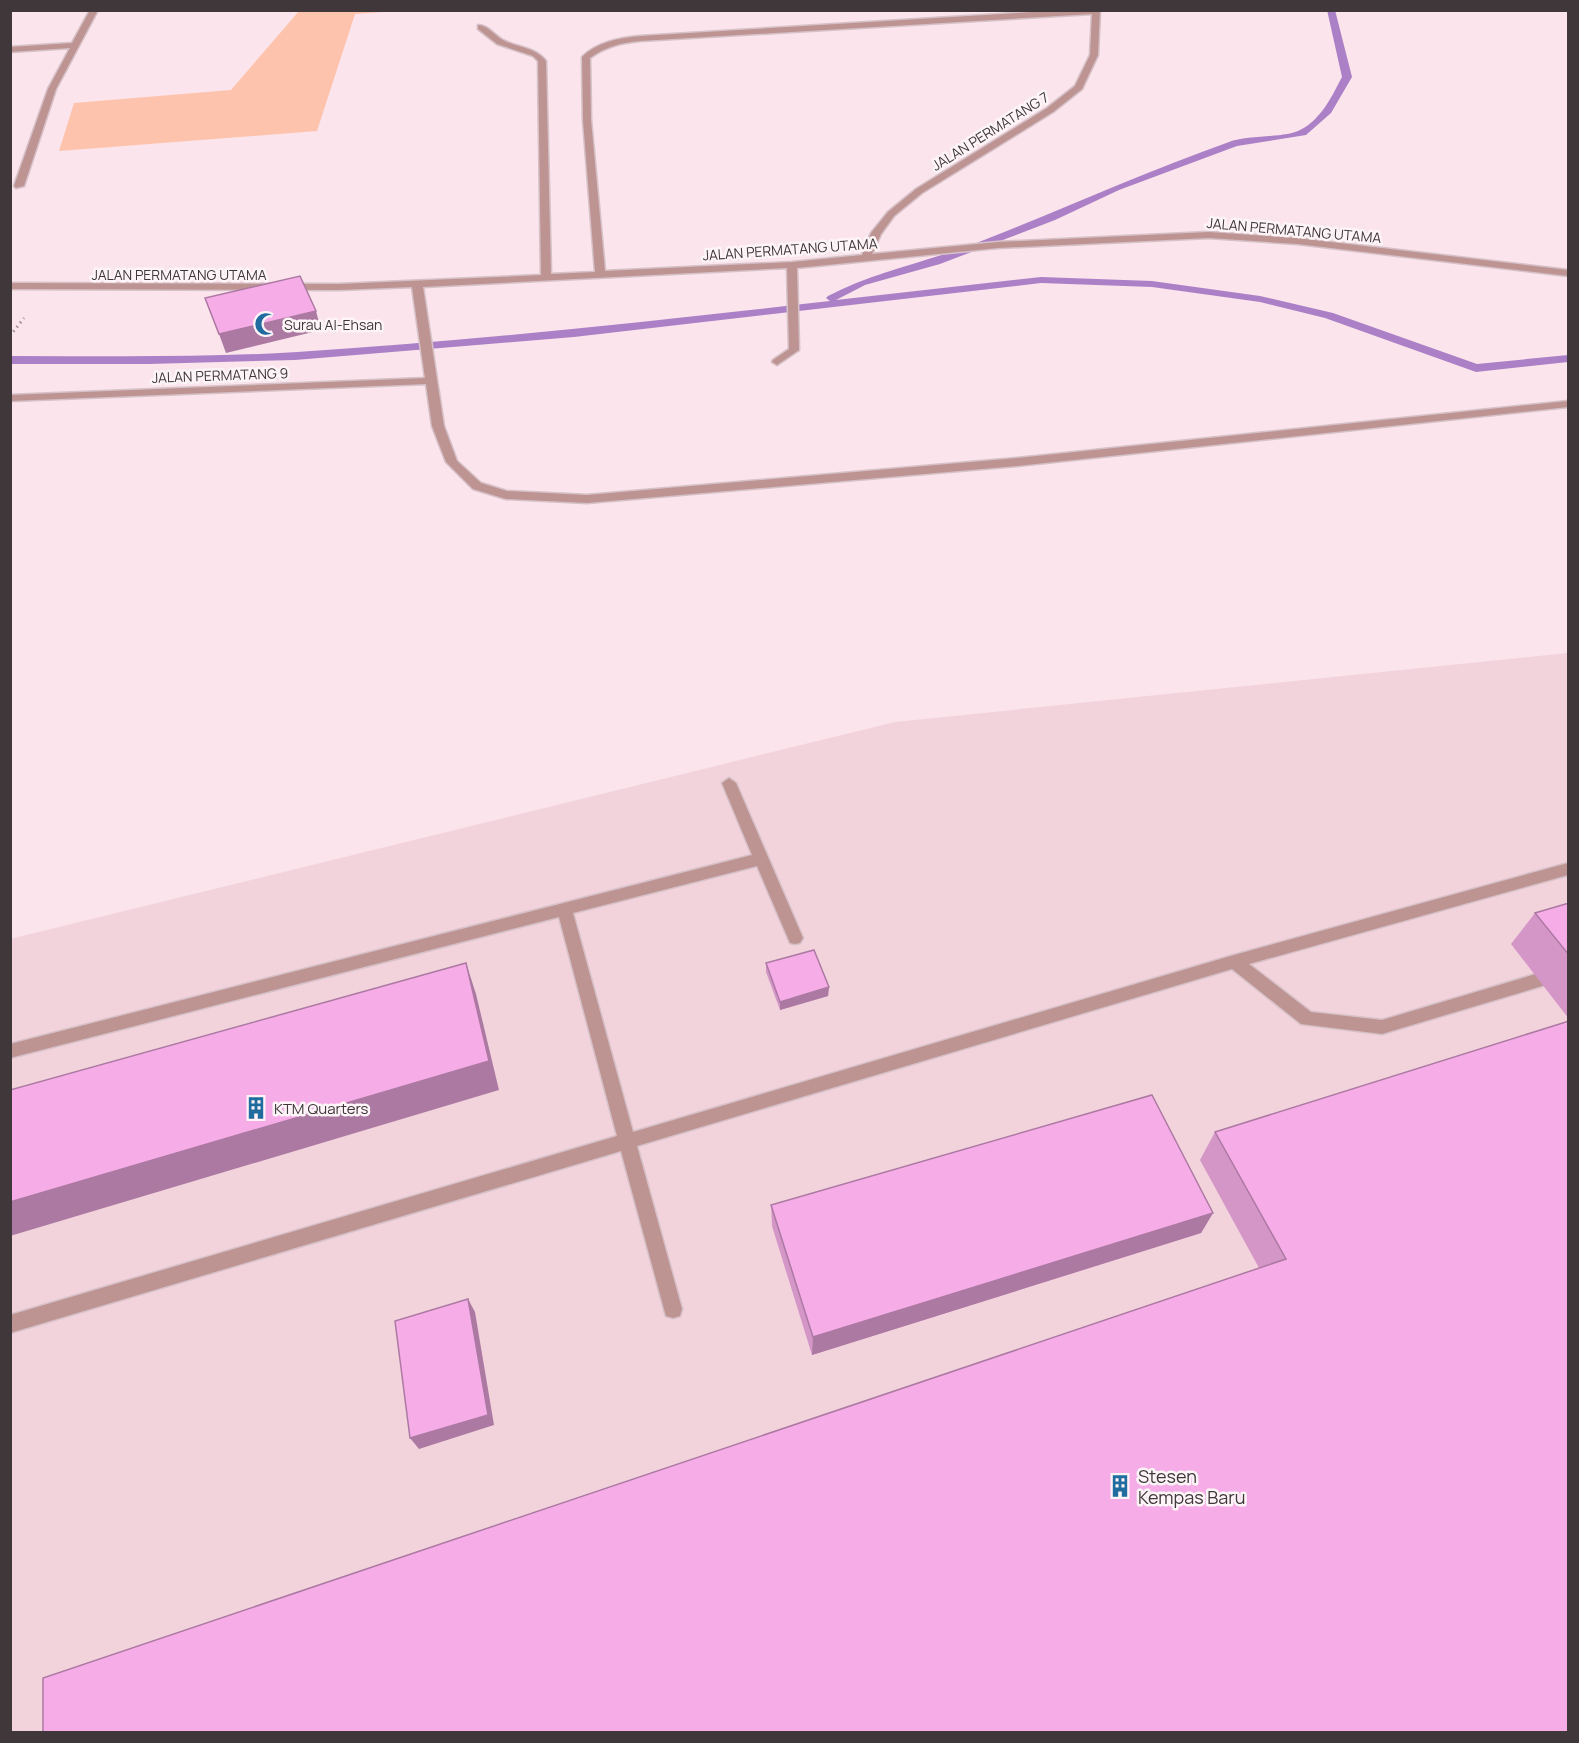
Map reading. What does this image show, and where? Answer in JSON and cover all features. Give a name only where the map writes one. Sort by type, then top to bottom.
[{"type":"street","points":[[19,186],[52,89],[94,10]]},
{"type":"street","points":[[600,274],[587,120],[586,57],[597,47],[640,39],[1096,11]]},
{"type":"street","name":"JALAN PERMATANG 7","points":[[866,257],[876,232],[891,214],[919,191],[1050,110],[1078,87],[1094,55],[1096,11]]},
{"type":"street","points":[[481,27],[500,42],[536,54],[542,61],[546,277]]},
{"type":"street","points":[[10,50],[77,45]]},
{"type":"street","name":"JALAN PERMATANG UTAMA","points":[[10,286],[317,287],[417,284],[792,265],[998,245],[1209,235],[1308,242],[1569,273]]},
{"type":"street","points":[[777,362],[794,350],[792,265]]},
{"type":"street","points":[[417,284],[438,426],[452,462],[477,486],[506,495],[587,499],[1017,462],[1569,404]]},
{"type":"street","name":"JALAN PERMATANG 9","points":[[10,398],[430,375]]},
{"type":"street","points":[[729,783],[795,938]]},
{"type":"street","points":[[10,1051],[761,859]]},
{"type":"street","points":[[10,1324],[1234,962],[1569,869]]},
{"type":"street","points":[[564,909],[673,1309]]},
{"type":"street","points":[[1234,962],[1307,1019],[1382,1027],[1539,980]]},
{"type":"shaded area","points":[[299,11],[395,11],[355,14],[317,131],[59,151],[74,103],[231,90]]},
{"type":"shaded area","points":[[1568,653],[1568,1732],[11,1732],[10,939],[895,722]]},
{"type":"building","points":[[300,276],[316,311],[219,334],[205,298]]},
{"type":"building","points":[[1569,903],[1569,955],[1535,913]]},
{"type":"building","points":[[814,950],[829,987],[780,1002],[766,963]]},
{"type":"building","name":"KTM Quarters","points":[[466,963],[489,1061],[10,1202],[10,1090]]},
{"type":"building","name":"Stesen Kempas Baru","points":[[1569,1021],[1569,1732],[43,1732],[43,1678],[1286,1259],[1215,1132]]},
{"type":"building","points":[[1152,1095],[1213,1213],[813,1337],[771,1205]]},
{"type":"building","points":[[468,1299],[488,1415],[410,1438],[395,1321]]},
{"type":"waterway","points":[[832,298],[861,283],[936,262],[1051,218],[1115,188],[1235,143],[1303,133],[1328,111],[1347,77],[1331,10]]},
{"type":"waterway","points":[[10,360],[149,360],[295,356],[574,334],[1041,280],[1152,284],[1260,299],[1329,315],[1476,368],[1568,359]]},
{"type":"place","name":"Surau Al-Ehsan","points":[[266,324]]},
{"type":"place","name":"KTM Quarters","points":[[256,1108]]},
{"type":"place","name":"Stesen Kempas Baru","points":[[1120,1486]]}]
